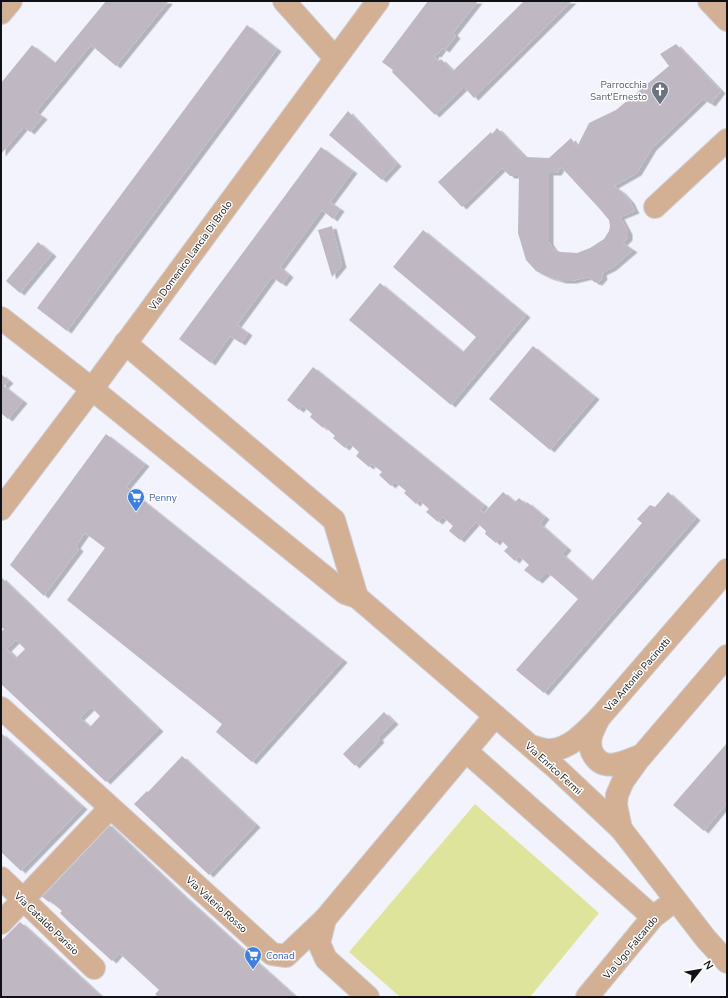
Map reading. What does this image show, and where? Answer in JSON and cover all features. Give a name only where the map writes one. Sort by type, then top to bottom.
[{"type":"street","points":[[1,13],[11,1]]},
{"type":"street","points":[[284,1],[335,58]]},
{"type":"street","name":"Via Domenico Lancia Di Brolo","points":[[1,509],[92,389],[378,1]]},
{"type":"street","points":[[709,1],[727,20]]},
{"type":"street","points":[[655,207],[727,140]]},
{"type":"street","name":"Via Enrico Fermi","points":[[1,318],[92,389],[345,593],[357,597],[531,746],[621,829],[646,859],[706,939],[727,962]]},
{"type":"street","points":[[125,343],[334,520],[357,597]]},
{"type":"street","name":"Via Antonio Pacinotti","points":[[531,746],[544,750],[563,748],[599,718],[727,570]]},
{"type":"street","points":[[621,829],[616,805],[617,795],[623,781],[642,755],[727,656]]},
{"type":"street","points":[[1,708],[110,808],[1,923]]},
{"type":"street","points":[[368,997],[326,959],[319,943],[325,918],[495,716]]},
{"type":"street","points":[[599,718],[591,736],[591,750],[596,760],[606,765],[619,763],[642,755]]},
{"type":"street","points":[[466,751],[653,917]]},
{"type":"street","name":"Via Valerio Rosso","points":[[110,808],[272,954],[286,956],[325,918]]},
{"type":"street","name":"Via Cataldo Parisio","points":[[1,878],[94,968]]},
{"type":"street","name":"Via Ugo Falcando","points":[[587,997],[653,917],[676,901]]},
{"type":"green space","points":[[475,804],[599,913],[530,997],[400,997],[349,952]]},
{"type":"building","points":[[106,1],[168,2],[116,66],[91,45],[36,112],[43,117],[30,132],[24,127],[1,154],[1,83],[32,45],[55,63]]},
{"type":"building","points":[[428,1],[478,1],[453,33],[456,36],[445,50],[442,48],[437,55],[435,54],[434,57],[439,61],[441,59],[453,71],[524,1],[572,1],[474,98],[464,87],[435,115],[392,72],[393,70],[382,62]]},
{"type":"building","points":[[247,25],[277,49],[67,331],[37,308]]},
{"type":"building","points":[[676,44],[721,91],[711,104],[703,99],[652,148],[637,173],[614,186],[630,201],[635,211],[620,217],[628,232],[628,238],[623,243],[633,250],[612,268],[602,273],[603,277],[598,283],[594,282],[589,277],[572,281],[562,281],[548,277],[536,271],[526,260],[518,233],[519,176],[510,176],[502,168],[462,207],[438,182],[497,128],[525,157],[549,158],[571,138],[577,147],[589,123],[616,110],[669,66],[660,54]],"holes":[[[561,167],[609,220],[609,231],[604,239],[590,248],[577,253],[556,251],[552,247],[549,242],[549,173],[557,173]]]},
{"type":"building","points":[[348,111],[397,164],[382,180],[329,135]]},
{"type":"building","points":[[321,147],[353,171],[330,202],[340,209],[333,219],[322,210],[280,267],[289,275],[282,284],[272,277],[237,325],[248,333],[241,343],[230,336],[211,363],[179,339]]},
{"type":"building","points":[[332,226],[342,265],[332,277],[318,230]]},
{"type":"building","points":[[423,230],[526,315],[451,405],[349,320],[380,283],[463,352],[476,337],[393,267]]},
{"type":"building","points":[[38,242],[52,254],[20,293],[6,281]]},
{"type":"building","points":[[533,346],[595,397],[550,450],[489,399]]},
{"type":"building","points":[[313,367],[484,505],[480,510],[484,513],[503,492],[515,502],[519,498],[526,504],[527,502],[545,517],[540,524],[567,548],[562,554],[592,581],[642,523],[637,519],[650,505],[655,507],[668,492],[696,518],[544,693],[516,670],[578,599],[547,572],[538,581],[524,570],[529,565],[519,556],[515,561],[504,551],[508,547],[499,538],[496,543],[485,534],[486,531],[476,522],[460,540],[449,531],[453,526],[443,517],[438,522],[426,512],[429,509],[419,500],[416,504],[404,493],[406,491],[395,482],[391,486],[379,475],[382,472],[372,464],[369,467],[356,456],[359,452],[349,443],[345,448],[333,438],[335,436],[324,426],[323,428],[310,417],[312,414],[303,406],[299,410],[287,400]]},
{"type":"building","points":[[1,374],[9,381],[4,386],[23,401],[8,419],[1,413]]},
{"type":"building","points":[[106,434],[145,464],[126,487],[343,660],[252,762],[216,732],[222,724],[67,600],[105,548],[85,533],[76,546],[79,549],[44,596],[10,565]]},
{"type":"building","points":[[1,577],[159,729],[106,782],[1,684],[1,632],[4,629],[1,627]],"holes":[[[16,640],[25,649],[16,658],[7,649]],[[91,707],[100,716],[90,727],[80,718]]]},
{"type":"building","points":[[384,712],[394,722],[378,738],[380,740],[355,766],[343,754]]},
{"type":"building","points":[[1,733],[83,807],[21,871],[1,852]]},
{"type":"building","points":[[727,743],[727,803],[704,831],[673,805]]},
{"type":"building","points":[[182,756],[256,825],[209,875],[134,804],[147,791],[148,792]]},
{"type":"building","points":[[107,823],[183,895],[296,997],[158,997],[155,994],[159,990],[119,953],[112,961],[70,923],[60,913],[62,911],[41,896]]},
{"type":"building","points":[[20,922],[102,997],[1,997],[1,941]]},
{"type":"place","name":"Parrocchia Sant'Ernesto","points":[[660,105]]},
{"type":"place","name":"Penny","points":[[136,512]]},
{"type":"place","name":"Conad","points":[[253,970]]}]
